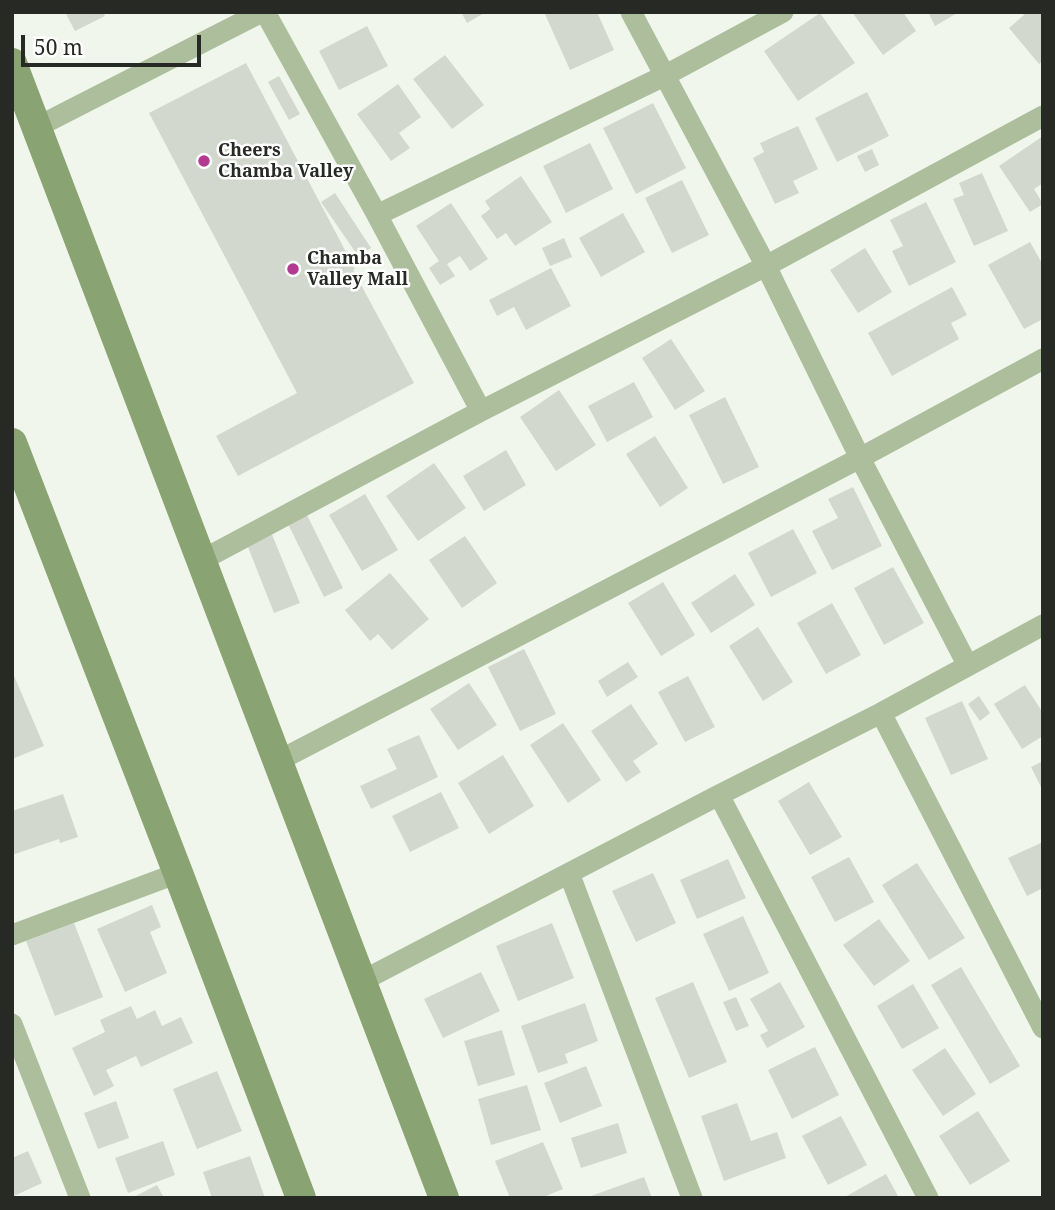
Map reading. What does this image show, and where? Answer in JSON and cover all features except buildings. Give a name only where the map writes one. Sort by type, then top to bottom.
[{"type":"main road","points":[[12,63],[444,1198]]},
{"type":"main road","points":[[12,443],[300,1198]]},
{"type":"street","points":[[37,127],[238,18],[263,12],[377,215],[481,411]]},
{"type":"street","points":[[631,12],[766,266],[860,458],[968,666]]},
{"type":"street","points":[[377,215],[664,76],[783,12]]},
{"type":"street","points":[[202,560],[481,411],[766,266],[1043,116]]},
{"type":"street","points":[[278,761],[860,458],[1043,359]]},
{"type":"street","points":[[362,981],[968,666],[1040,634]]},
{"type":"street","points":[[881,713],[1043,1028]]},
{"type":"street","points":[[719,795],[928,1198]]},
{"type":"street","points":[[12,935],[178,873]]},
{"type":"street","points":[[569,873],[692,1198]]},
{"type":"street","points":[[12,1024],[79,1198]]},
{"type":"place","name":"Cheers Chamba Valley","points":[[204,161]]},
{"type":"place","name":"Chamba Valley Mall","points":[[293,269]]}]
